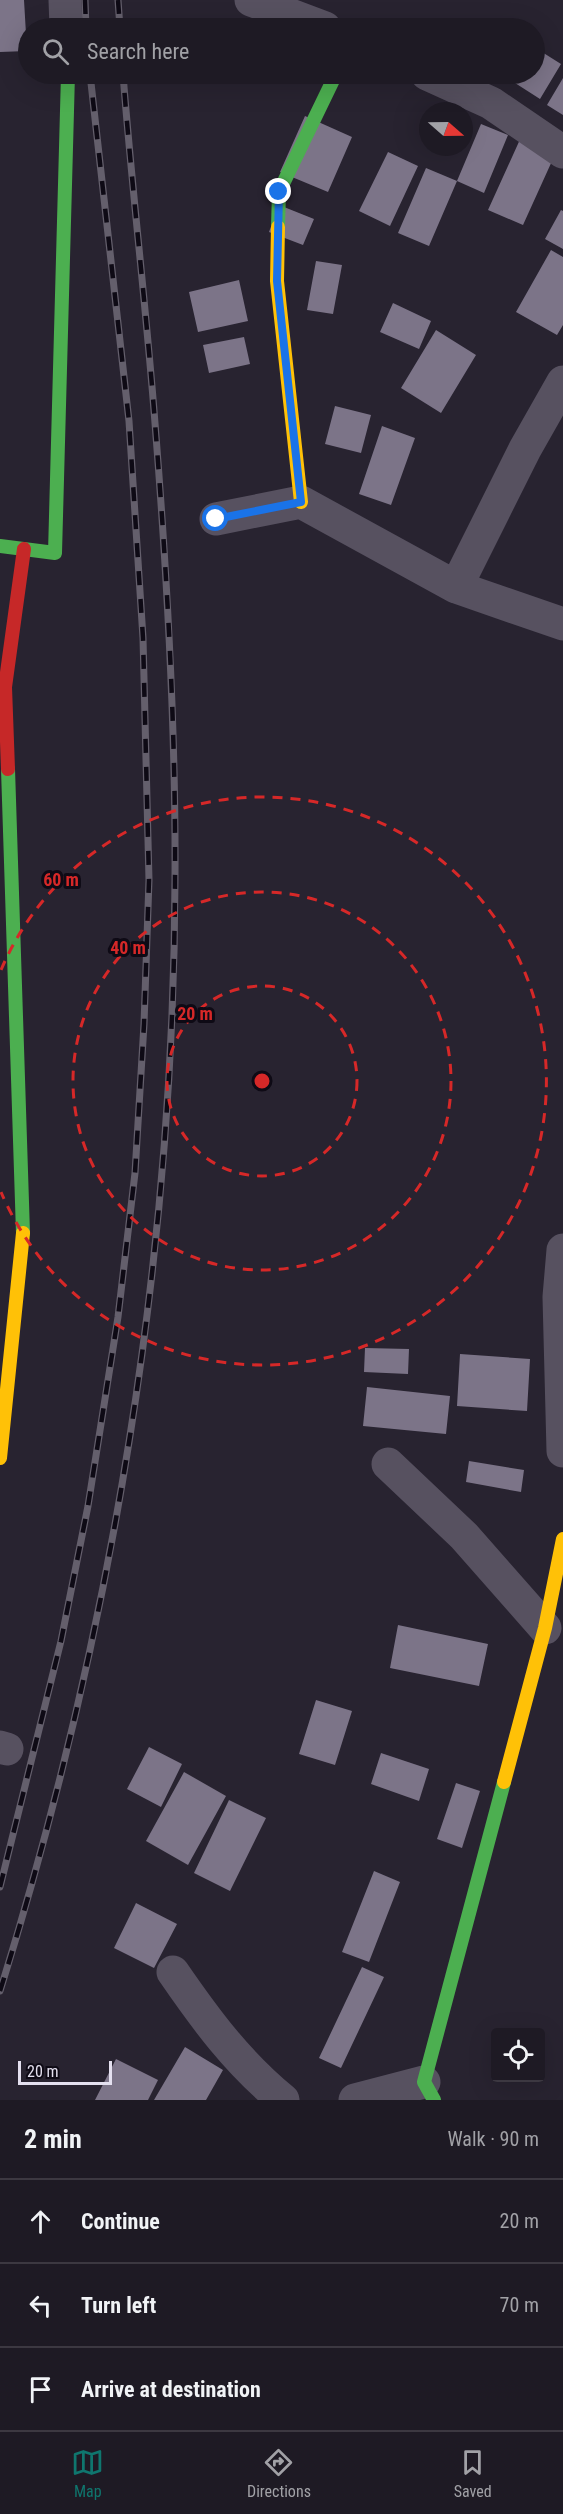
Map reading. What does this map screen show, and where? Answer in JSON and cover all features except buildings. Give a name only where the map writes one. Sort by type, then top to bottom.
[{"type":"street","points":[[65,0],[66,18]]},
{"type":"street","points":[[251,0],[299,18]]},
{"type":"street","points":[[0,546],[55,553],[68,84]]},
{"type":"street","points":[[301,502],[277,281],[279,192],[331,84]]},
{"type":"street","points":[[448,84],[491,104],[563,152]]},
{"type":"street","points":[[456,587],[525,449],[563,382]]},
{"type":"street","points":[[216,519],[301,502],[456,587],[563,624]]},
{"type":"street","points":[[0,1458],[24,1223],[5,687],[24,549]]},
{"type":"street","points":[[563,1250],[559,1298],[563,1451]]},
{"type":"street","points":[[388,1464],[464,1536],[545,1628]]},
{"type":"street","points":[[355,2100],[429,2091],[545,1628],[563,1539]]},
{"type":"street","points":[[173,1972],[215,2032],[267,2087],[283,2100]]},
{"type":"railway","points":[[85,0],[86,18]]},
{"type":"railway","points":[[118,0],[119,18]]},
{"type":"railway","points":[[0,1887],[61,1641],[88,1506],[118,1317],[135,1173],[144,1024],[149,880],[143,638],[129,421],[91,84]]},
{"type":"railway","points":[[0,1991],[40,1856],[74,1719],[104,1581],[129,1441],[149,1301],[163,1161],[172,1020],[175,879],[172,708],[155,423],[124,84]]},
{"type":"traffic: fast","points":[[0,546],[55,553],[68,84]]},
{"type":"traffic: fast","points":[[278,227],[279,192],[331,84]]},
{"type":"traffic: fast","points":[[8,769],[23,1233]]},
{"type":"traffic: fast","points":[[434,2100],[424,2082],[504,1782]]},
{"type":"traffic: slow","points":[[278,227],[277,281],[301,502]]},
{"type":"traffic: slow","points":[[0,1458],[23,1233]]},
{"type":"traffic: slow","points":[[504,1782],[545,1628],[563,1539]]},
{"type":"traffic: jam","points":[[8,769],[5,687],[24,549]]},
{"type":"route","points":[[216,519],[301,502],[277,281],[279,192]]}]
